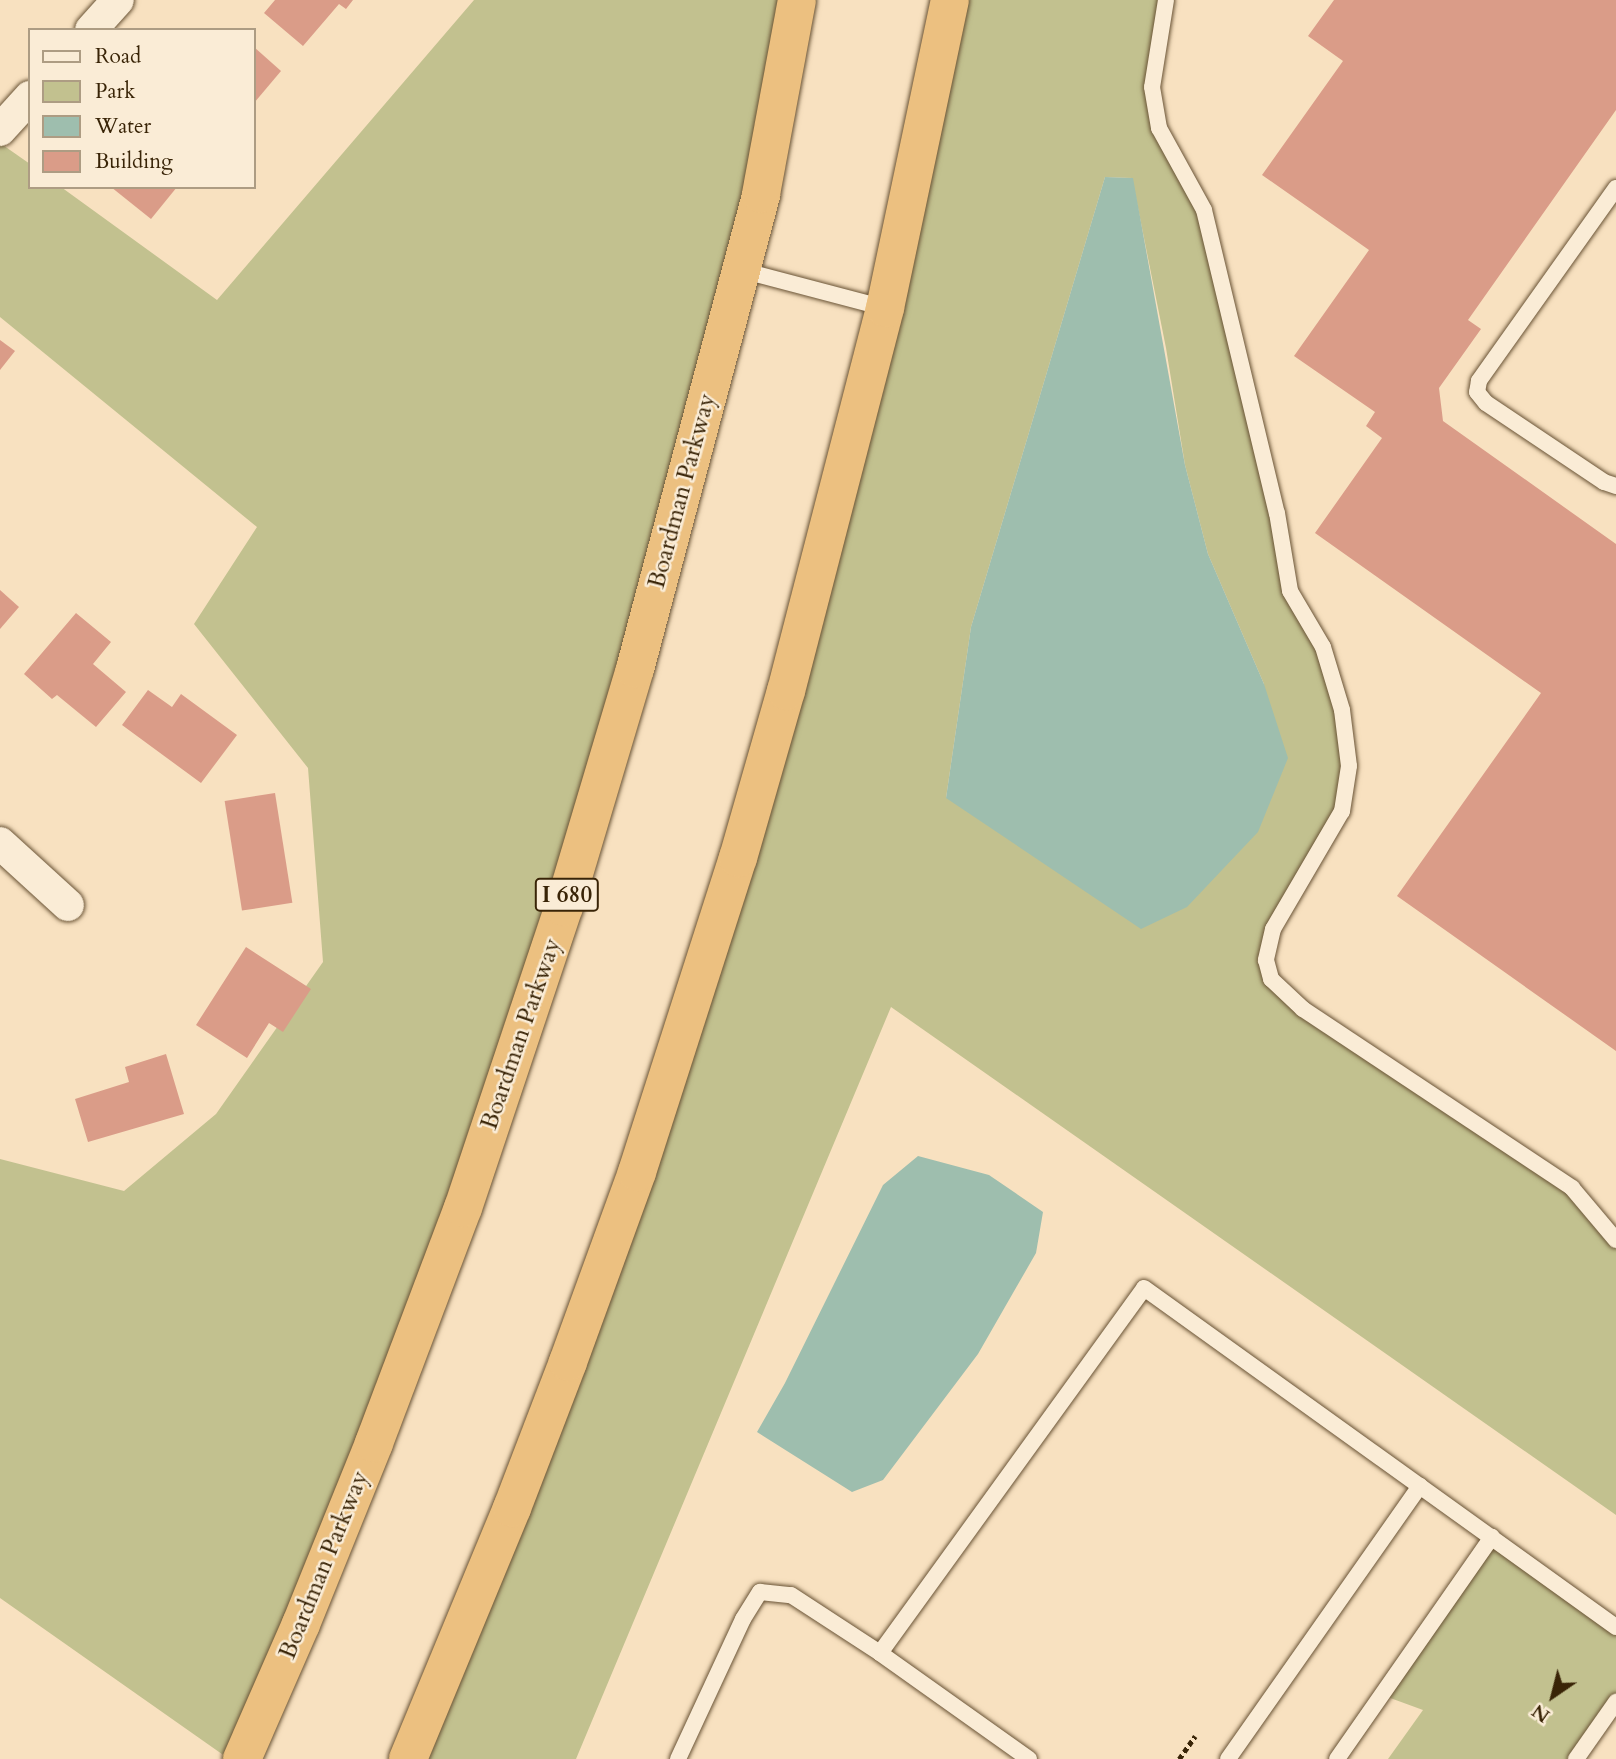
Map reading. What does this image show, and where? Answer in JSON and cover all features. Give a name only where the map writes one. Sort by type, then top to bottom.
[{"type":"highway","name":"Boardman Parkway","points":[[242,1759],[301,1624],[463,1208],[559,920],[635,669],[761,194],[797,0]]},
{"type":"highway","points":[[408,1759],[512,1508],[636,1172],[738,858],[784,701],[885,308],[950,0]]},
{"type":"street","points":[[93,28],[118,0]]},
{"type":"street","points":[[0,130],[28,99]]},
{"type":"street","points":[[0,843],[68,905]]},
{"type":"lane","points":[[1166,0],[1152,87],[1159,128],[1204,210],[1276,513],[1290,591],[1323,647],[1342,709],[1349,766],[1342,811],[1273,929],[1266,960],[1271,979],[1303,1009],[1572,1188],[1616,1240]]},
{"type":"lane","points":[[1616,188],[1479,381],[1477,392],[1486,403],[1604,482],[1616,486]]},
{"type":"lane","points":[[741,270],[885,308]]},
{"type":"lane","points":[[880,1653],[1144,1288],[1616,1627]]},
{"type":"lane","points":[[1228,1759],[1420,1486]]},
{"type":"lane","points":[[1337,1759],[1492,1538]]},
{"type":"lane","points":[[678,1759],[743,1619],[760,1592],[791,1595],[880,1653],[1029,1759]]},
{"type":"lane","points":[[1576,1759],[1616,1702]]},
{"type":"path","points":[[1179,1759],[1195,1736]]},
{"type":"green space","points":[[474,0],[797,0],[761,194],[463,1208],[229,1759],[0,1598],[0,1159],[124,1191],[216,1114],[323,962],[308,768],[194,624],[257,527],[0,317],[0,143],[28,163],[28,189],[64,189],[217,300]]},
{"type":"green space","points":[[950,0],[1166,0],[1152,87],[1159,128],[1204,210],[1290,591],[1342,710],[1342,811],[1273,929],[1271,979],[1572,1188],[1616,1240],[1616,1515],[891,1007],[576,1759],[408,1759],[738,858]],"holes":[[[1105,177],[1132,178],[1166,348],[1185,465],[1208,554],[1264,684],[946,798],[971,627]]]},
{"type":"green space","points":[[1492,1537],[1616,1627],[1616,1702],[1576,1759],[1388,1759],[1423,1710],[1382,1695]]},
{"type":"water","points":[[1105,177],[1133,178],[1185,465],[1208,554],[1264,684],[1288,758],[1258,832],[1187,907],[1141,929],[946,798],[971,627]]},
{"type":"water","points":[[918,1156],[989,1175],[1043,1212],[1036,1253],[978,1354],[883,1480],[852,1492],[757,1432],[785,1383],[883,1185]]},
{"type":"building","points":[[275,0],[353,0],[346,9],[339,4],[303,46],[264,13]]},
{"type":"building","points":[[1334,0],[1616,0],[1616,110],[1468,320],[1481,329],[1439,388],[1443,421],[1616,544],[1616,1051],[1397,896],[1541,693],[1315,533],[1382,438],[1366,426],[1375,412],[1294,356],[1369,250],[1262,175],[1343,61],[1308,36]]},
{"type":"building","points":[[256,49],[281,71],[256,101]]},
{"type":"building","points":[[114,189],[175,189],[151,219]]},
{"type":"building","points":[[0,340],[15,351],[0,370]]},
{"type":"building","points":[[0,590],[19,607],[0,629]]},
{"type":"building","points":[[76,613],[111,642],[93,664],[126,692],[96,727],[57,695],[52,699],[24,674]]},
{"type":"building","points":[[148,690],[172,707],[181,694],[237,735],[201,783],[122,725]]},
{"type":"building","points":[[275,793],[292,903],[242,911],[225,801]]},
{"type":"building","points":[[246,947],[311,989],[283,1032],[269,1023],[247,1058],[196,1025]]},
{"type":"building","points":[[166,1054],[184,1114],[88,1142],[75,1099],[129,1082],[125,1067]]}]
